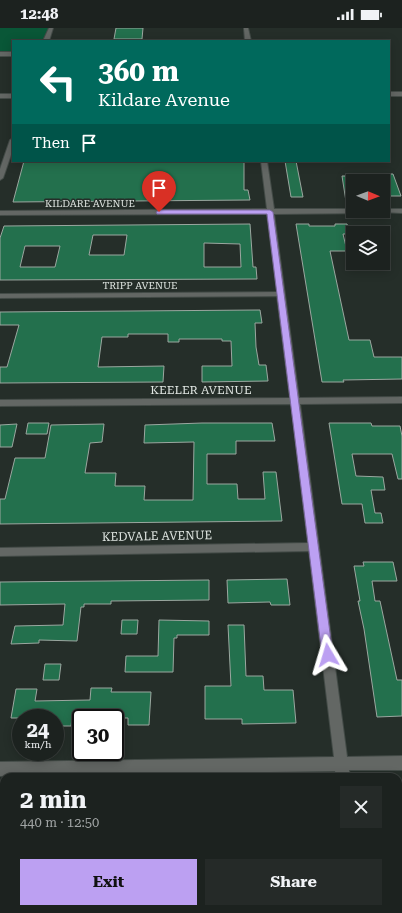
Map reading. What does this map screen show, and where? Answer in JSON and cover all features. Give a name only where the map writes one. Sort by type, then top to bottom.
[{"type":"street","points":[[46,40],[51,28]]},
{"type":"street","points":[[246,28],[248,40]]},
{"type":"street","points":[[0,54],[12,54]]},
{"type":"street","points":[[390,94],[402,94]]},
{"type":"street","points":[[0,96],[12,96]]},
{"type":"street","points":[[0,149],[11,149],[0,178]]},
{"type":"street","points":[[264,162],[342,771]]},
{"type":"street","name":"KILDARE AVENUE","points":[[0,213],[346,211]]},
{"type":"street","points":[[390,211],[402,211]]},
{"type":"street","name":"TRIPP AVENUE","points":[[0,296],[281,294]]},
{"type":"street","name":"KEELER AVENUE","points":[[0,403],[402,400]]},
{"type":"street","name":"KEDVALE AVENUE","points":[[0,552],[314,547]]},
{"type":"street","points":[[0,769],[342,771],[402,763]]},
{"type":"green space","points":[[0,28],[49,28],[44,40],[12,40],[12,52],[0,52]]},
{"type":"building","points":[[116,28],[143,28],[142,39],[114,39]]},
{"type":"building","points":[[24,162],[244,162],[244,190],[248,190],[250,200],[13,202]]},
{"type":"building","points":[[285,162],[296,162],[303,197],[291,197]]},
{"type":"building","points":[[390,174],[393,174],[401,196],[390,196]]},
{"type":"building","points":[[342,176],[346,176],[346,202]]},
{"type":"building","points":[[250,224],[253,267],[256,267],[257,279],[0,280],[0,238],[4,226]],"holes":[[[93,235],[127,235],[124,255],[89,255]],[[204,243],[240,244],[241,267],[204,267]],[[25,246],[60,246],[55,267],[20,267]]]},
{"type":"building","points":[[296,224],[309,224],[309,226],[335,226],[335,224],[347,224],[346,234],[343,234],[346,251],[330,251],[349,340],[370,340],[374,357],[402,357],[402,379],[343,380],[344,382],[322,382]]},
{"type":"building","points":[[260,310],[262,323],[255,323],[256,347],[259,365],[266,365],[268,381],[202,382],[202,366],[232,366],[231,341],[222,341],[222,339],[179,339],[179,342],[168,342],[168,334],[128,334],[128,337],[102,337],[98,367],[164,366],[163,382],[0,383],[0,367],[7,367],[19,325],[0,325],[0,312]]},
{"type":"building","points":[[28,423],[49,423],[47,434],[26,434]]},
{"type":"building","points":[[272,423],[275,441],[236,441],[236,454],[207,454],[207,484],[237,484],[238,499],[265,499],[263,472],[276,472],[282,521],[0,524],[0,499],[5,499],[15,458],[45,458],[51,425],[104,424],[102,442],[90,443],[85,473],[116,473],[115,486],[145,486],[144,500],[193,500],[194,442],[144,443],[145,425]]},
{"type":"building","points":[[329,423],[371,423],[372,426],[400,426],[402,436],[402,479],[398,479],[392,454],[352,454],[356,476],[383,477],[385,490],[371,490],[375,513],[381,513],[383,523],[365,523],[362,504],[342,504]]},
{"type":"building","points":[[17,424],[12,447],[0,447],[0,425]]},
{"type":"building","points":[[363,562],[393,562],[397,581],[372,581],[375,601],[380,601],[397,680],[402,680],[402,716],[377,717],[364,629],[358,601],[360,601],[354,566],[364,566]]},
{"type":"building","points":[[287,579],[290,605],[271,605],[270,602],[228,603],[227,580]]},
{"type":"building","points":[[209,580],[209,600],[111,601],[111,604],[84,604],[84,607],[81,607],[77,641],[39,640],[39,643],[11,644],[15,626],[63,625],[65,604],[0,605],[0,582]]},
{"type":"building","points":[[122,620],[138,620],[137,634],[121,634]]},
{"type":"building","points":[[159,620],[209,621],[209,635],[177,635],[177,638],[174,638],[173,672],[125,672],[126,656],[158,656]]},
{"type":"building","points":[[228,625],[244,625],[246,676],[263,676],[264,690],[293,690],[296,723],[242,724],[242,719],[205,719],[205,686],[231,686]]},
{"type":"building","points":[[45,664],[61,664],[59,680],[43,680]]},
{"type":"building","points":[[91,688],[112,688],[111,692],[151,692],[149,725],[128,725],[128,718],[124,718],[124,709],[72,709],[71,726],[64,726],[64,709],[13,709],[16,689],[37,689],[35,701],[90,700]]},
{"type":"route","points":[[159,212],[270,212],[328,655]]}]
